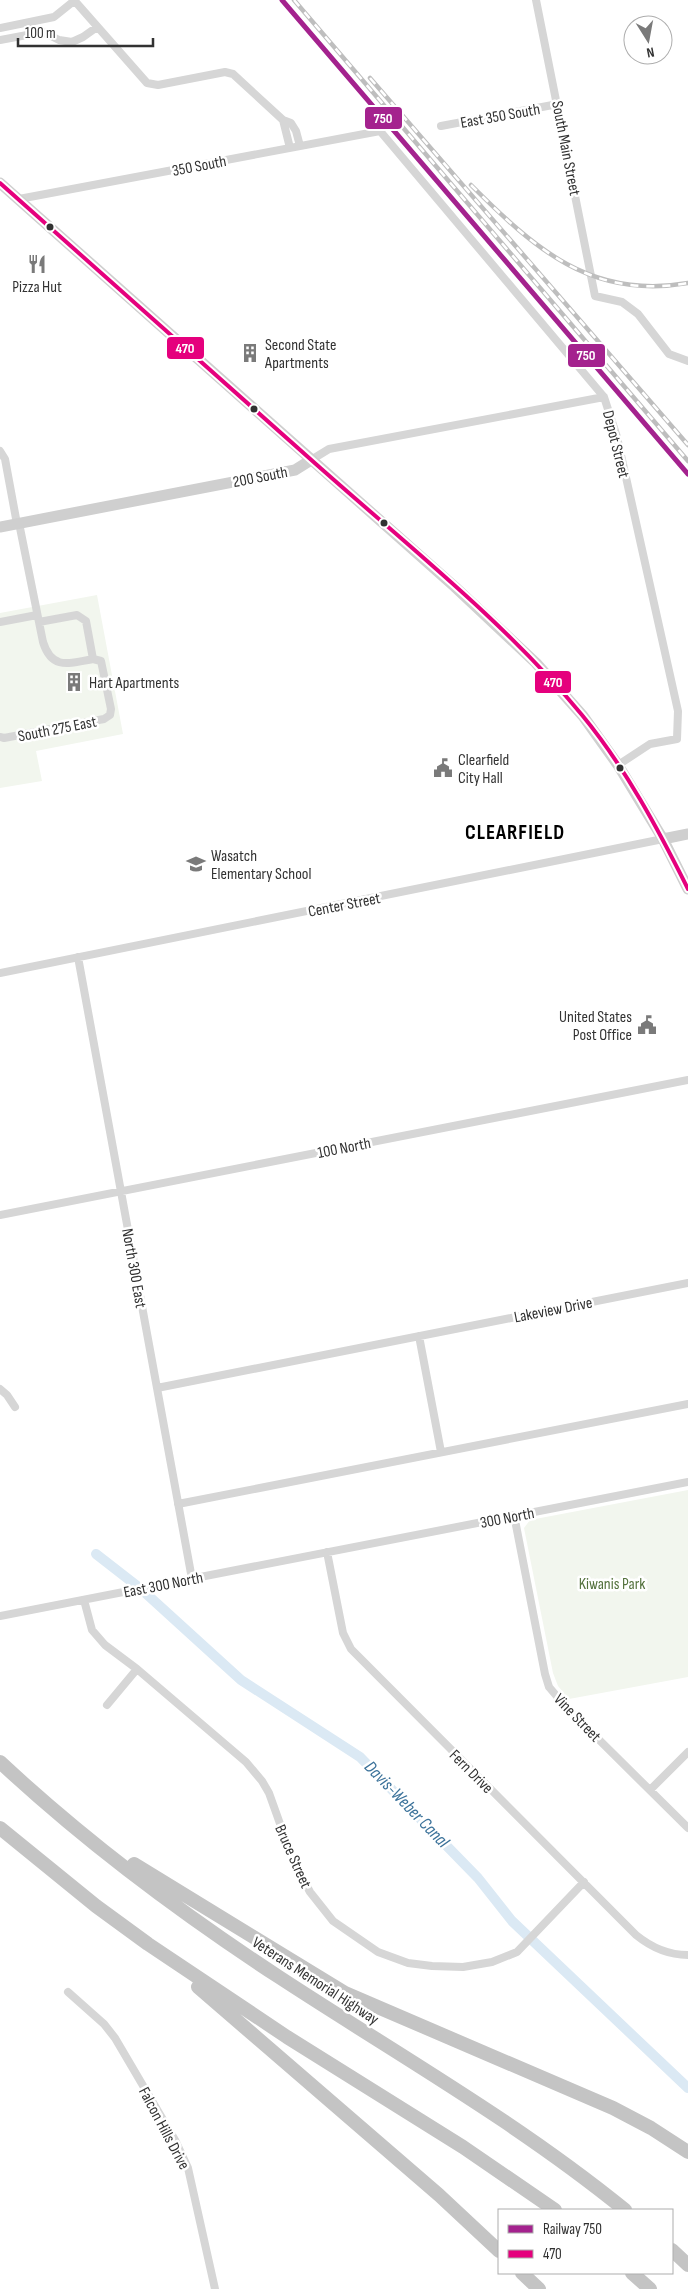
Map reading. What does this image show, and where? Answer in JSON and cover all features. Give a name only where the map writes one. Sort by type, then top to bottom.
[{"type":"highway","name":"Veterans Memorial Highway","points":[[0,1762],[81,1832],[182,1912],[278,1977],[514,2127],[584,2176],[625,2209]]},
{"type":"highway","points":[[0,1828],[96,1906],[148,1944],[287,2037],[463,2147],[554,2209]]},
{"type":"highway","points":[[81,1832],[345,1993],[618,2111],[651,2128],[688,2152]]},
{"type":"highway","points":[[148,1944],[439,2195],[498,2250]]},
{"type":"highway","points":[[673,2251],[688,2264]]},
{"type":"highway","points":[[523,2274],[539,2289]]},
{"type":"highway","points":[[633,2274],[650,2289]]},
{"type":"main road","points":[[0,183],[520,647],[571,702],[618,765],[663,839],[688,889]]},
{"type":"main road","name":"200 South","points":[[0,527],[295,470],[311,460]]},
{"type":"main road","name":"Center Street","points":[[663,839],[688,834]]},
{"type":"street","points":[[0,28],[54,17],[74,0],[147,83],[158,85],[231,73],[238,77],[283,120],[291,123],[300,146]]},
{"type":"street","name":"South Main Street","points":[[536,0],[595,296],[622,302],[638,314],[669,354],[688,361]]},
{"type":"street","points":[[0,40],[43,32],[59,40],[72,42],[97,27]]},
{"type":"street","name":"East 350 South","points":[[441,126],[558,104]]},
{"type":"street","points":[[283,120],[290,148]]},
{"type":"street","name":"350 South","points":[[18,199],[380,131]]},
{"type":"street","name":"Depot Street","points":[[380,131],[604,397],[618,437],[678,711],[677,739],[650,744],[618,765]]},
{"type":"street","name":"200 South","points":[[311,460],[328,449],[604,397]]},
{"type":"street","points":[[0,451],[5,459],[45,650],[56,662],[65,664],[93,659]]},
{"type":"street","name":"South 275 East","points":[[0,622],[78,615],[83,617],[86,621],[93,659],[101,661],[110,709],[110,715],[104,719],[4,738],[0,737]]},
{"type":"street","name":"Center Street","points":[[0,973],[663,839]]},
{"type":"street","name":"North 300 East","points":[[78,957],[192,1579]]},
{"type":"street","name":"100 North","points":[[0,1214],[688,1080]]},
{"type":"street","name":"Lakeview Drive","points":[[157,1388],[688,1283]]},
{"type":"street","points":[[419,1336],[442,1452]]},
{"type":"street","points":[[0,1389],[7,1395],[15,1407]]},
{"type":"street","points":[[178,1504],[688,1404]]},
{"type":"street","name":"300 North","points":[[327,1552],[688,1482]]},
{"type":"street","name":"Vine Street","points":[[514,1515],[549,1687],[688,1828]]},
{"type":"street","name":"East 300 North","points":[[0,1616],[327,1552]]},
{"type":"street","name":"Fern Drive","points":[[327,1552],[343,1633],[351,1649],[640,1939],[655,1948],[672,1954],[688,1955]]},
{"type":"street","name":"Bruce Street","points":[[84,1600],[92,1630],[105,1645],[137,1669],[246,1762],[262,1781],[269,1793],[293,1860],[310,1892],[333,1921],[378,1952],[408,1962],[440,1967],[463,1967],[492,1962],[517,1952],[584,1882]]},
{"type":"street","points":[[107,1705],[137,1669]]},
{"type":"street","points":[[650,1790],[688,1752]]},
{"type":"street","name":"Falcon Hills Drive","points":[[68,1992],[104,2024],[115,2038],[175,2140],[188,2168],[195,2192],[215,2289]]},
{"type":"green space","points":[[97,595],[123,734],[36,751],[42,781],[0,788],[0,613]]},
{"type":"green space","name":"Kiwanis Park","points":[[688,1490],[688,1677],[569,1699],[558,1686],[553,1673],[524,1528],[530,1520]]},
{"type":"waterway","name":"Davis-Weber Canal","points":[[96,1554],[141,1589],[241,1680],[360,1757],[478,1878],[512,1921],[688,2088]]},
{"type":"railway","points":[[294,0],[688,461]]},
{"type":"railway","points":[[370,78],[688,445]]},
{"type":"railway","points":[[471,185],[494,208],[542,248],[567,264],[593,276],[622,284],[653,286],[688,283]]},
{"type":"rail line","name":"750","points":[[282,0],[688,474]]},
{"type":"transit line","name":"470","points":[[0,183],[454,585],[521,648],[598,735],[627,777],[653,821],[688,889]]},
{"type":"place","name":"Pizza Hut","points":[[37,264]]},
{"type":"place","name":"Second State Apartments","points":[[250,353]]},
{"type":"place","name":"Hart Apartments","points":[[74,682]]},
{"type":"place","name":"Clearfield City Hall","points":[[443,768]]},
{"type":"place","name":"Wasatch Elementary School","points":[[196,864]]},
{"type":"place","name":"United States Post Office","points":[[647,1025]]},
{"type":"district","name":"CLEARFIELD","points":[[515,832]]}]
